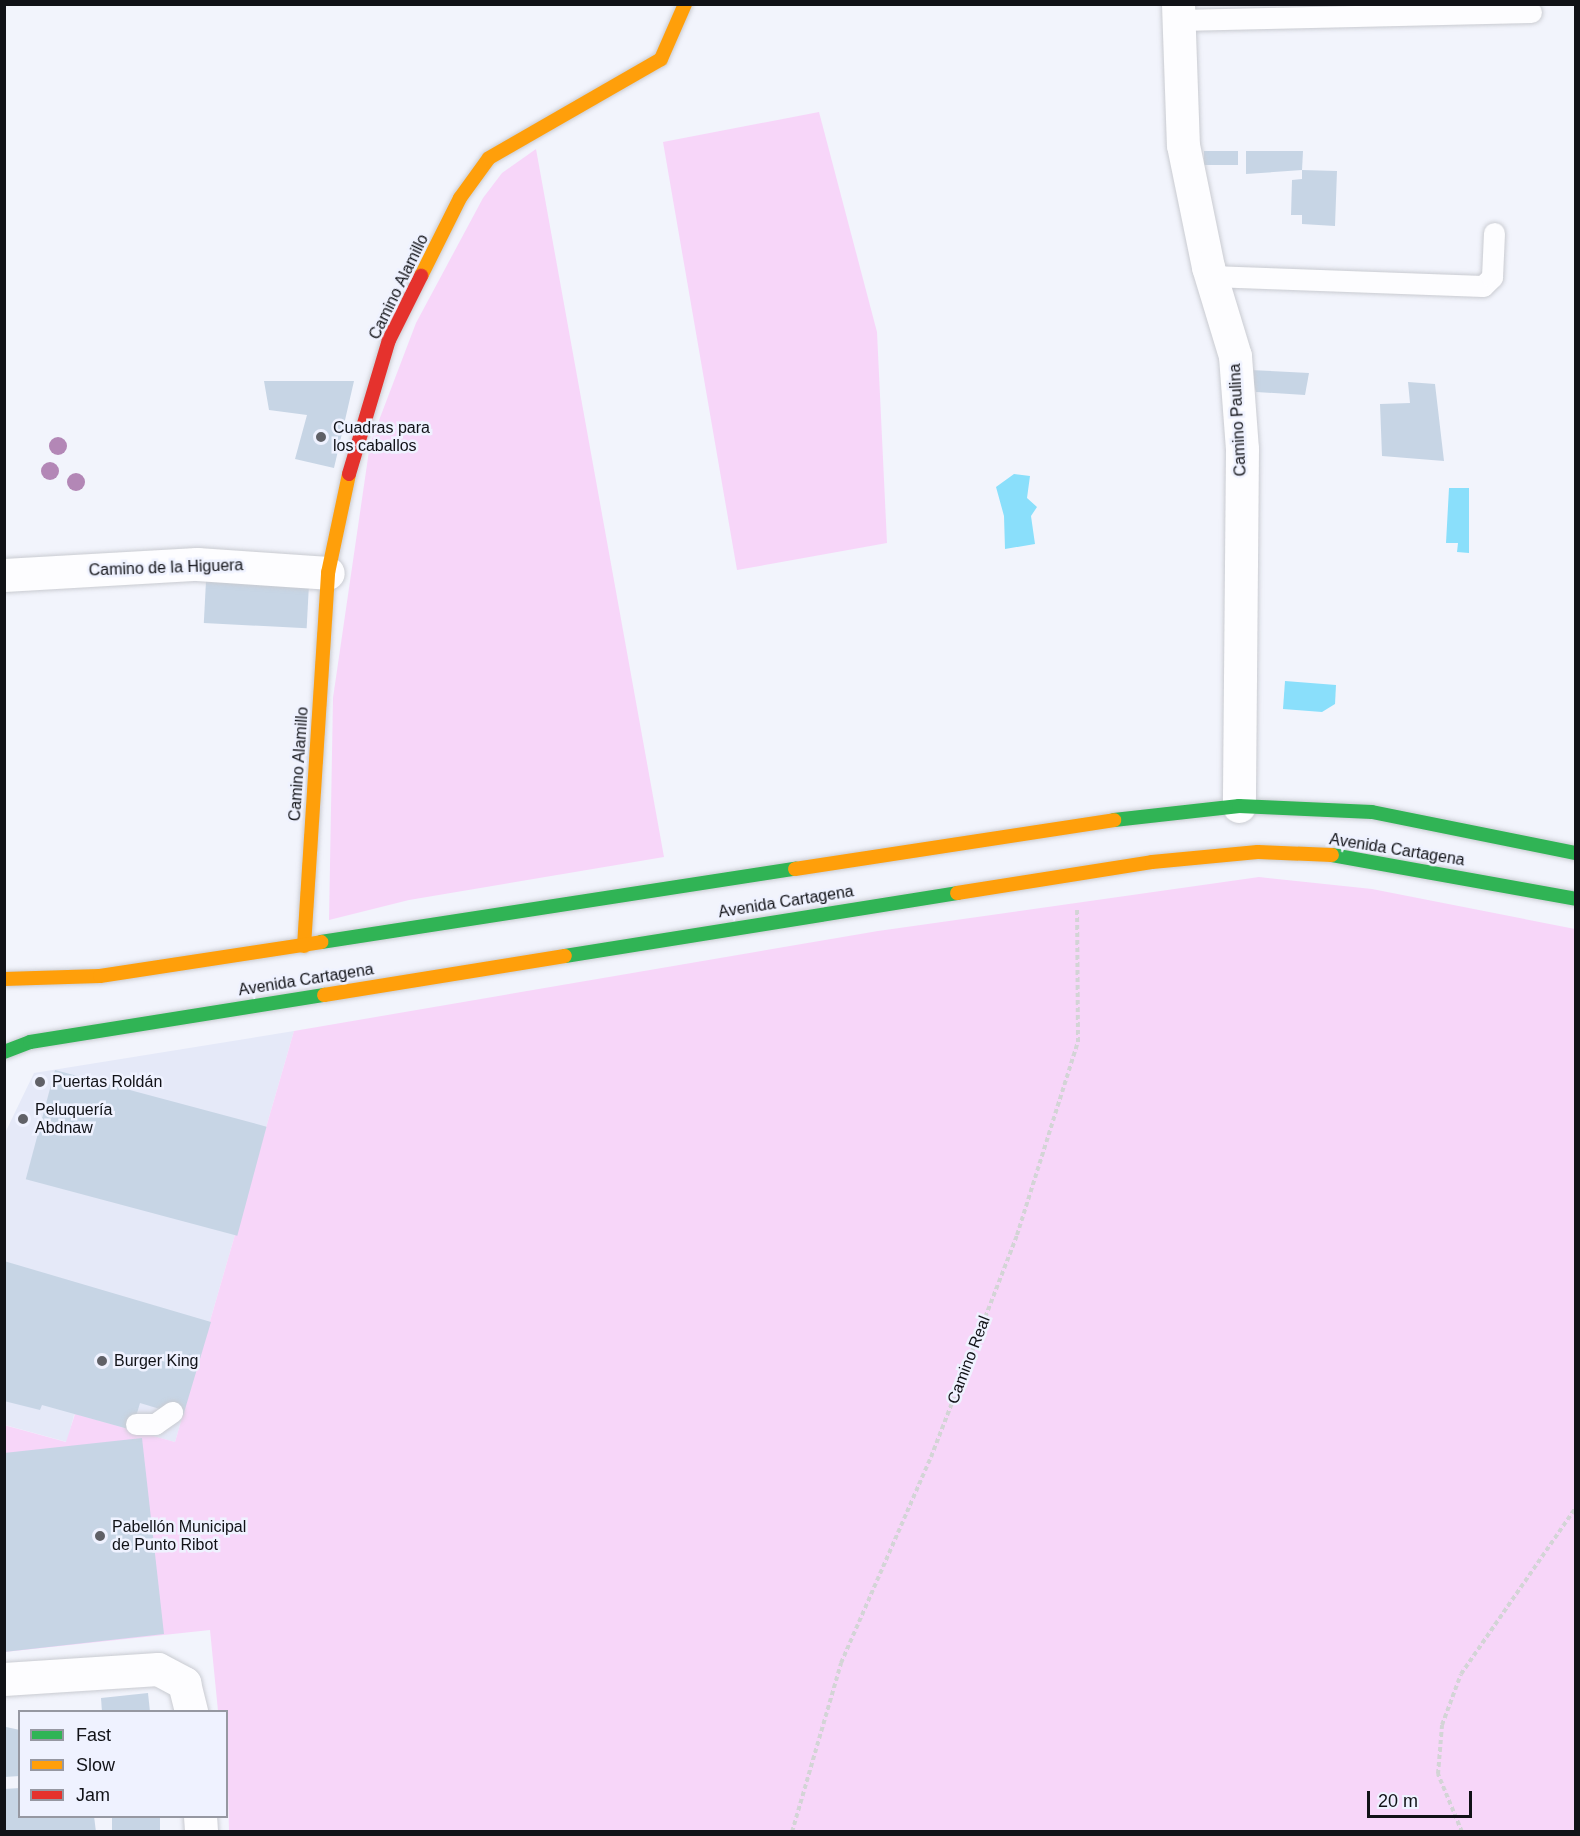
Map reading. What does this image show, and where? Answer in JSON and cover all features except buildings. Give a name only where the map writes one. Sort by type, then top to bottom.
[{"type":"main road","name":"Camino Alamillo","points":[[304,946],[328,573],[355,445],[389,340],[460,198],[489,158],[661,59],[680,28],[684,4]]},
{"type":"main road","name":"Avenida Cartagena","points":[[4,979],[100,976],[1131,817],[1239,806],[1302,805],[1372,812],[1575,853]]},
{"type":"main road","name":"Avenida Cartagena","points":[[4,1052],[42,1040],[1075,874],[1258,852],[1339,855],[1575,899]]},
{"type":"street","name":"Camino Paulina","points":[[1178,12],[1183,145],[1210,276],[1235,356],[1242,449],[1239,806]]},
{"type":"street","name":"Camino de la Higuera","points":[[4,575],[197,564],[328,573]]},
{"type":"street","points":[[4,1679],[126,1667],[170,1673],[184,1683],[191,1710]]},
{"type":"lane","points":[[1178,12],[1531,12]]},
{"type":"lane","points":[[1210,276],[1483,286],[1492,277],[1494,233]]},
{"type":"lane","points":[[135,1424],[163,1409]]},
{"type":"path","name":"Camino Real","points":[[792,1832],[841,1663],[931,1457],[1012,1246],[1078,1042],[1075,874]]},
{"type":"path","points":[[1462,1832],[1438,1774],[1442,1725],[1461,1674],[1575,1507]]},
{"type":"shaded area","points":[[819,112],[877,332],[887,543],[737,570],[663,142]]},
{"type":"shaded area","points":[[536,149],[664,857],[409,900],[329,920],[333,698],[370,444],[416,323],[483,198],[502,173]]},
{"type":"shaded area","points":[[1259,877],[1372,889],[1575,929],[1575,1831],[229,1831],[228,1710],[218,1710],[210,1630],[5,1652],[4,1425],[66,1442],[75,1414],[175,1442],[294,1031],[878,931]]},
{"type":"shaded area","points":[[294,1031],[175,1442],[74,1415],[67,1442],[5,1425],[5,1133],[34,1073]]},
{"type":"water","points":[[1014,474],[1030,476],[1027,498],[1037,507],[1031,516],[1035,544],[1005,549],[1004,516],[996,487]]},
{"type":"water","points":[[1449,488],[1469,488],[1469,553],[1457,552],[1458,543],[1446,543]]},
{"type":"water","points":[[1285,681],[1336,685],[1335,704],[1322,712],[1283,709]]},
{"type":"traffic: fast","points":[[1114,820],[1239,806],[1372,812],[1576,853]]},
{"type":"traffic: fast","points":[[1332,855],[1576,899]]},
{"type":"traffic: fast","points":[[321,942],[795,869]]},
{"type":"traffic: fast","points":[[565,956],[957,893]]},
{"type":"traffic: fast","points":[[4,1052],[30,1042],[324,995]]},
{"type":"traffic: slow","points":[[421,276],[460,198],[489,158],[661,59],[685,4]]},
{"type":"traffic: slow","points":[[304,946],[328,573],[349,474]]},
{"type":"traffic: slow","points":[[795,869],[1114,820]]},
{"type":"traffic: slow","points":[[957,893],[1152,862],[1258,852],[1332,855]]},
{"type":"traffic: slow","points":[[4,979],[100,976],[321,942]]},
{"type":"traffic: slow","points":[[324,995],[565,956]]},
{"type":"traffic: jam","points":[[349,474],[389,340],[421,276]]},
{"type":"place","name":"Cuadras para los caballos","points":[[321,437]]},
{"type":"place","name":"Puertas Roldán","points":[[40,1082]]},
{"type":"place","name":"Peluquería Abdnaw","points":[[23,1119]]},
{"type":"place","name":"Burger King","points":[[102,1361]]},
{"type":"place","name":"Pabellón Municipal de Punto Ribot","points":[[100,1536]]}]
